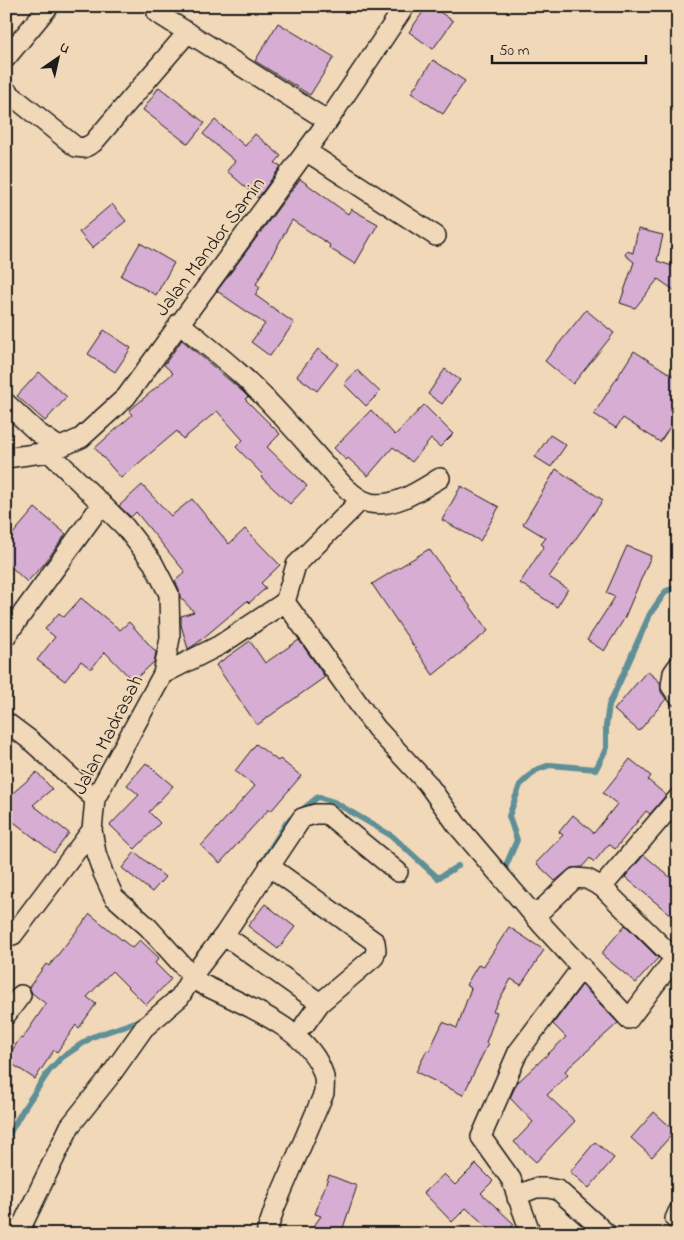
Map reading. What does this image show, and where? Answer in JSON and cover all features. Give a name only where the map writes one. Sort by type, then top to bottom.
[{"type":"street","points":[[6,58],[49,6]]},
{"type":"street","name":"Jalan Mandor Samin","points":[[6,458],[54,449],[81,438],[126,397],[328,121],[405,6]]},
{"type":"street","points":[[157,13],[328,121]]},
{"type":"street","points":[[6,91],[76,147],[84,148],[93,143],[188,32]]},
{"type":"street","points":[[306,151],[436,236]]},
{"type":"street","points":[[179,323],[239,373],[334,474],[362,500],[371,503],[390,502],[409,496],[440,478]]},
{"type":"street","name":"Jalan Madrasah","points":[[6,402],[54,449],[102,504],[125,527],[153,563],[169,594],[170,638],[163,674],[95,799],[92,830],[96,853],[114,897],[148,927],[194,980],[280,1023],[306,1045],[316,1058],[324,1078],[324,1093],[275,1207],[266,1234]]},
{"type":"street","points":[[163,674],[220,646],[285,602],[296,565],[362,500]]},
{"type":"street","points":[[6,636],[102,504]]},
{"type":"street","points":[[285,602],[376,728],[427,783],[458,825],[535,916],[629,1018],[668,967],[678,966]]},
{"type":"street","points":[[678,666],[673,673],[671,686],[678,696]]},
{"type":"street","points":[[10,731],[30,740],[95,799]]},
{"type":"street","points":[[602,887],[678,798]]},
{"type":"street","points":[[18,1234],[70,1126],[110,1076],[144,1028],[180,997],[192,976],[224,936],[302,818],[315,814],[327,814],[398,872]]},
{"type":"street","points":[[13,935],[92,830]]},
{"type":"street","points":[[269,866],[375,942],[376,950],[374,957],[320,1003],[305,1024]]},
{"type":"street","points":[[535,916],[575,878],[587,878],[602,887],[678,962]]},
{"type":"street","points":[[224,936],[320,1003]]},
{"type":"street","points":[[530,1234],[511,1179],[481,1137],[518,1052],[582,967]]},
{"type":"street","points":[[6,1016],[21,995]]},
{"type":"street","points":[[517,1198],[536,1188],[558,1190],[607,1234]]},
{"type":"building","points":[[427,6],[431,6],[453,21],[433,49],[409,32]]},
{"type":"building","points":[[278,23],[334,57],[310,95],[255,61]]},
{"type":"building","points":[[433,60],[465,81],[443,114],[411,93]]},
{"type":"building","points":[[159,87],[205,123],[188,144],[143,110]]},
{"type":"building","points":[[215,120],[245,146],[255,134],[281,156],[275,163],[281,166],[258,198],[227,171],[235,161],[203,134]]},
{"type":"building","points":[[300,179],[348,214],[351,209],[378,224],[355,264],[329,248],[330,245],[292,220],[256,284],[260,287],[255,295],[294,323],[270,356],[251,342],[265,324],[217,291]]},
{"type":"building","points":[[112,204],[126,221],[92,248],[79,232]]},
{"type":"building","points":[[638,229],[663,235],[657,261],[678,268],[678,293],[658,279],[635,308],[620,303],[634,262],[625,255],[627,251],[633,253]]},
{"type":"building","points":[[140,243],[174,263],[156,295],[121,276]]},
{"type":"building","points":[[586,310],[614,333],[573,384],[545,361]]},
{"type":"building","points":[[104,330],[131,348],[115,372],[88,354]]},
{"type":"building","points":[[182,340],[242,391],[248,397],[245,399],[280,434],[267,447],[307,486],[290,504],[261,477],[263,475],[236,447],[243,440],[217,411],[183,439],[177,431],[121,478],[95,448],[132,415],[129,411],[173,373],[164,365]]},
{"type":"building","points":[[318,349],[338,364],[317,391],[297,376]]},
{"type":"building","points":[[634,351],[678,379],[678,415],[660,442],[623,418],[616,428],[594,414]]},
{"type":"building","points":[[445,369],[460,380],[442,404],[428,394]]},
{"type":"building","points":[[357,370],[380,392],[366,406],[344,384]]},
{"type":"building","points":[[39,372],[67,397],[45,421],[17,396]]},
{"type":"building","points":[[424,405],[453,434],[440,447],[431,439],[412,462],[393,447],[368,476],[348,458],[346,460],[334,448],[371,410],[395,435]]},
{"type":"building","points":[[550,435],[566,445],[551,467],[535,457]]},
{"type":"building","points":[[556,469],[603,500],[549,577],[568,589],[557,607],[520,583],[544,546],[541,544],[546,538],[523,524]]},
{"type":"building","points":[[142,485],[171,516],[192,499],[229,544],[245,529],[280,565],[261,583],[266,588],[188,649],[181,625],[181,616],[194,612],[180,597],[175,581],[185,572],[136,512],[131,517],[119,506]]},
{"type":"building","points":[[461,486],[499,507],[480,541],[442,520]]},
{"type":"building","points":[[35,508],[66,534],[44,564],[27,582],[6,562],[6,542]]},
{"type":"building","points":[[627,546],[651,556],[624,619],[604,651],[587,640],[615,597],[606,593]]},
{"type":"building","points":[[429,549],[488,631],[433,675],[372,584]]},
{"type":"building","points":[[81,598],[120,630],[129,622],[156,652],[154,662],[133,681],[105,652],[91,669],[81,661],[65,681],[37,660],[55,637],[45,629],[59,613],[64,617]]},
{"type":"building","points":[[299,640],[325,677],[257,725],[216,665],[250,641],[265,663]]},
{"type":"building","points":[[647,671],[660,682],[661,692],[666,699],[639,731],[614,710]]},
{"type":"building","points":[[256,744],[278,761],[280,759],[301,776],[271,811],[269,809],[220,863],[201,846],[255,786],[235,771]]},
{"type":"building","points":[[630,759],[651,776],[648,780],[666,795],[650,814],[646,811],[615,849],[609,844],[594,862],[590,858],[582,867],[571,868],[555,881],[536,863],[563,835],[559,832],[573,815],[594,833],[617,804],[603,793]]},
{"type":"building","points":[[146,763],[173,786],[149,812],[160,823],[135,849],[110,825],[139,795],[127,785]]},
{"type":"building","points":[[37,772],[52,789],[33,805],[69,833],[54,853],[6,816],[6,799]]},
{"type":"building","points":[[135,852],[165,877],[152,892],[122,868]]},
{"type":"building","points":[[644,855],[678,884],[678,921],[625,877]]},
{"type":"building","points":[[265,904],[295,927],[278,949],[248,926]]},
{"type":"building","points":[[90,914],[132,948],[140,940],[159,958],[155,963],[171,979],[146,1005],[112,971],[87,997],[96,1004],[79,1028],[76,1025],[57,1052],[54,1050],[35,1079],[6,1060],[46,1004],[32,993],[29,987],[46,964],[49,966]]},
{"type":"building","points":[[625,925],[658,958],[636,983],[601,954]]},
{"type":"building","points":[[509,927],[544,950],[521,985],[511,979],[493,1011],[497,1012],[486,1043],[488,1044],[463,1095],[416,1072],[443,1022],[457,1028],[471,988],[466,985],[478,965],[483,967]]},
{"type":"building","points":[[582,985],[618,1023],[565,1071],[568,1075],[547,1095],[575,1121],[536,1162],[514,1142],[533,1122],[510,1098],[517,1083],[566,1037],[553,1024]]},
{"type":"building","points":[[654,1112],[675,1131],[652,1157],[631,1138]]},
{"type":"building","points":[[595,1142],[614,1158],[589,1188],[570,1172]]},
{"type":"building","points":[[476,1164],[493,1181],[481,1193],[514,1224],[506,1234],[495,1234],[466,1208],[452,1222],[424,1193],[444,1174],[455,1185]]},
{"type":"building","points":[[329,1175],[357,1186],[341,1234],[308,1234],[321,1216],[315,1214]]},
{"type":"waterway","points":[[504,870],[517,840],[509,816],[520,785],[536,770],[550,765],[596,769],[606,749],[606,726],[609,705],[650,614],[666,591],[678,587]]},
{"type":"waterway","points":[[266,856],[287,822],[318,797],[334,802],[392,836],[438,878],[458,866]]},
{"type":"waterway","points":[[6,1139],[49,1071],[61,1058],[92,1037],[144,1019]]}]
